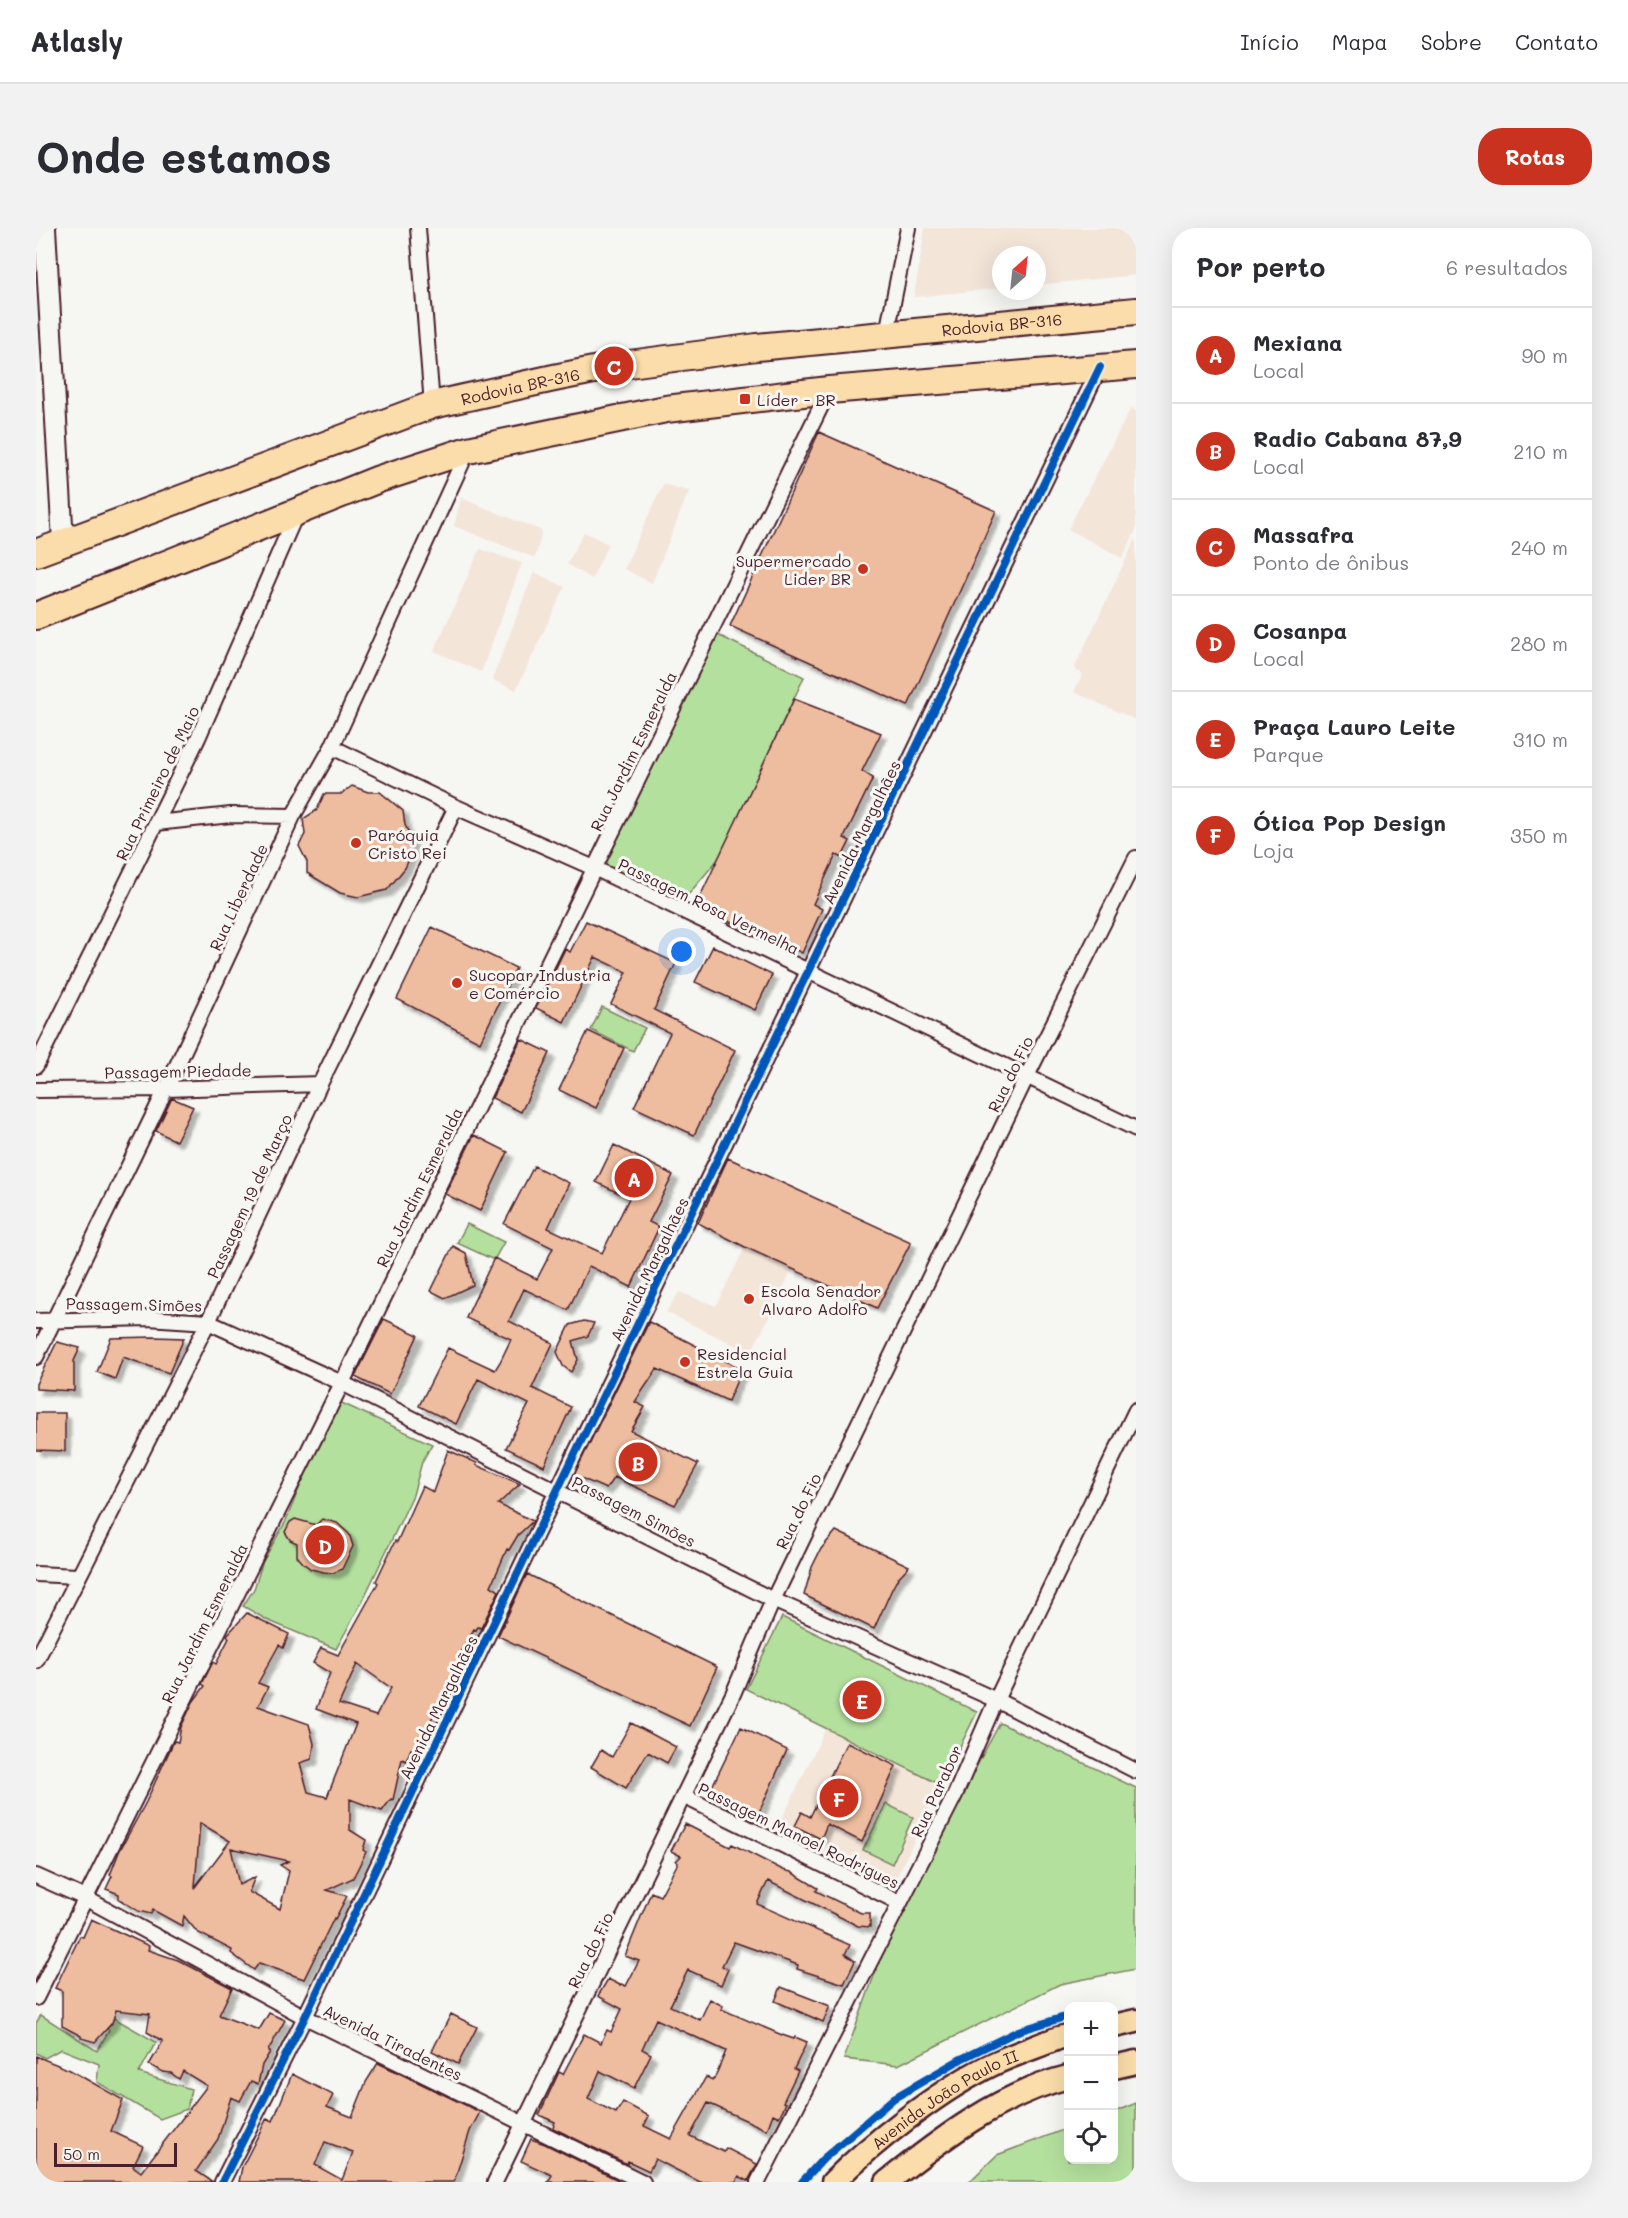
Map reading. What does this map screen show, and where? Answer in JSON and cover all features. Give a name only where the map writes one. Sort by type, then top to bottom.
[{"type":"highway","name":"Rodovia BR-316","points":[[36,553],[432,405],[614,366],[756,346],[1136,311]]},
{"type":"highway","points":[[36,616],[379,479],[468,450],[666,409],[829,390],[1136,365]]},
{"type":"main road","points":[[1118,2025],[1136,2021]]},
{"type":"main road","name":"Avenida João Paulo II","points":[[833,2182],[888,2134],[935,2099],[985,2068],[1064,2038]]},
{"type":"main road","points":[[1118,2066],[1136,2062]]},
{"type":"main road","name":"Avenida João Paulo II","points":[[886,2182],[957,2129],[994,2107],[1028,2091],[1064,2078]]},
{"type":"street","points":[[45,228],[63,542]]},
{"type":"street","points":[[418,228],[432,405]]},
{"type":"street","points":[[887,333],[908,228]]},
{"type":"street","name":"Avenida Margalhães","points":[[222,2182],[305,2017],[556,1491],[1100,368]]},
{"type":"street","name":"Rua Jardim Esmeralda","points":[[36,1998],[342,1383],[829,390]]},
{"type":"street","name":"Rua Liberdade","points":[[36,1357],[166,1089],[293,816],[332,747],[468,450]]},
{"type":"street","name":"Rua Primeiro de Maio","points":[[36,1066],[198,738],[298,511]]},
{"type":"street","name":"Passagem Rosa Vermelha","points":[[332,747],[456,807],[594,868],[1136,1129]]},
{"type":"street","name":"Passagem 19 de Março","points":[[36,1661],[77,1576],[208,1322],[320,1084],[456,807]]},
{"type":"street","points":[[156,823],[231,815],[293,816]]},
{"type":"street","name":"Rua do Fio","points":[[495,2182],[733,1694],[773,1600],[1027,1076],[1136,858]]},
{"type":"street","name":"Passagem Piedade","points":[[36,1090],[320,1084]]},
{"type":"street","name":"Passagem Simões","points":[[36,1321],[148,1318],[208,1322],[342,1383],[773,1600],[996,1700],[1136,1771]]},
{"type":"street","name":"Rua Parabor","points":[[758,2182],[955,1795],[996,1700],[1136,1410]]},
{"type":"street","points":[[36,1574],[77,1576]]},
{"type":"street","name":"Passagem Manoel Rodrigues","points":[[683,1796],[900,1903]]},
{"type":"street","name":"Avenida Tiradentes","points":[[36,1876],[85,1898],[305,2017],[643,2182]]},
{"type":"shaded area","points":[[925,228],[1136,228],[1136,275],[1046,284],[1046,246],[992,246],[992,289],[914,297]]},
{"type":"shaded area","points":[[1131,408],[1136,411],[1136,530],[1122,558],[1068,529]]},
{"type":"shaded area","points":[[663,484],[689,491],[652,583],[624,569]]},
{"type":"shaded area","points":[[461,498],[542,531],[535,558],[454,526]]},
{"type":"shaded area","points":[[584,532],[608,544],[592,579],[567,564]]},
{"type":"shaded area","points":[[1136,538],[1136,720],[1074,692],[1083,674],[1074,669]]},
{"type":"shaded area","points":[[480,549],[522,563],[481,672],[434,651]]},
{"type":"shaded area","points":[[534,572],[565,587],[516,690],[492,680]]},
{"type":"shaded area","name":"Escola Senador Alvaro Adolfo","points":[[745,1247],[792,1270],[751,1353],[666,1312],[679,1292],[716,1306]]},
{"type":"shaded area","points":[[826,1728],[941,1785],[892,1887],[777,1829]]},
{"type":"green space","points":[[718,635],[804,677],[719,858],[682,902],[604,865]]},
{"type":"green space","points":[[602,1007],[645,1028],[633,1051],[591,1030]]},
{"type":"green space","points":[[467,1224],[504,1242],[494,1260],[457,1243]]},
{"type":"green space","points":[[335,1400],[432,1444],[422,1462],[413,1495],[362,1602],[336,1649],[267,1620],[243,1606],[254,1589],[263,1561],[285,1523]]},
{"type":"green space","points":[[782,1617],[977,1712],[941,1785],[746,1689]]},
{"type":"green space","points":[[1000,1723],[1136,1788],[1136,1969],[1060,1984],[898,2065],[844,2059],[896,1915]]},
{"type":"green space","points":[[886,1804],[913,1817],[892,1864],[863,1850]]},
{"type":"green space","points":[[107,2014],[156,2042],[139,2073],[191,2089],[187,2109],[160,2119],[97,2082],[99,2064],[61,2049],[45,2058],[36,2053],[36,2023],[41,2015],[97,2051],[109,2030],[97,2023]]},
{"type":"green space","points":[[1136,2103],[1136,2182],[969,2182],[997,2155],[1064,2130],[1064,2164],[1118,2164],[1118,2110]]},
{"type":"building","name":"Supermercado Lider BR","points":[[819,432],[996,511],[908,706],[730,626]]},
{"type":"building","points":[[794,699],[881,733],[862,771],[873,778],[844,838],[850,841],[842,857],[836,855],[813,904],[822,909],[802,953],[756,930],[719,916],[718,918],[702,910],[704,906],[697,903]]},
{"type":"building","name":"Paróquia Cristo Rei","points":[[352,786],[368,792],[380,792],[403,811],[405,825],[412,840],[411,855],[405,868],[387,890],[358,897],[340,893],[307,873],[307,862],[299,846],[305,834],[303,819],[317,810],[324,794],[341,794]]},
{"type":"building","points":[[586,921],[676,963],[654,1010],[735,1050],[694,1135],[634,1107],[670,1033],[611,1004],[627,972],[595,957],[564,1022],[536,1008],[565,949],[570,952]]},
{"type":"building","name":"Sucopar Industria e Comércio","points":[[432,927],[516,968],[480,1042],[397,999]]},
{"type":"building","points":[[713,946],[772,975],[755,1010],[695,982]]},
{"type":"building","points":[[588,1031],[624,1048],[596,1108],[559,1090]]},
{"type":"building","points":[[521,1039],[550,1053],[521,1112],[492,1098]]},
{"type":"building","points":[[172,1098],[193,1107],[176,1141],[156,1131]]},
{"type":"building","points":[[474,1135],[508,1152],[480,1211],[445,1194]]},
{"type":"building","points":[[614,1145],[673,1175],[649,1222],[659,1227],[631,1287],[589,1266],[568,1310],[524,1289],[509,1321],[553,1343],[532,1388],[571,1407],[544,1466],[506,1448],[529,1404],[478,1379],[456,1424],[419,1406],[448,1348],[495,1370],[500,1362],[511,1339],[466,1318],[494,1258],[537,1279],[553,1248],[504,1224],[534,1166],[569,1183],[548,1228],[602,1253],[629,1198],[596,1182]]},
{"type":"building","points":[[728,1158],[911,1242],[877,1308],[698,1223]]},
{"type":"building","points":[[453,1246],[466,1253],[473,1285],[445,1298],[431,1291]]},
{"type":"building","points":[[384,1319],[418,1335],[390,1394],[355,1377]]},
{"type":"building","points":[[584,1321],[594,1323],[588,1336],[573,1341],[578,1360],[571,1372],[563,1366],[557,1352],[570,1325]]},
{"type":"building","points":[[649,1322],[742,1369],[728,1401],[657,1369],[635,1402],[645,1407],[631,1431],[698,1464],[675,1505],[614,1477],[606,1489],[574,1475]]},
{"type":"building","points":[[111,1338],[184,1338],[169,1373],[123,1357],[115,1379],[97,1372]]},
{"type":"building","points":[[57,1342],[80,1348],[74,1361],[74,1391],[36,1389],[36,1384]]},
{"type":"building","points":[[36,1413],[65,1413],[65,1451],[36,1450]]},
{"type":"building","points":[[448,1450],[520,1484],[498,1504],[533,1521],[518,1535],[509,1550],[507,1549],[491,1586],[499,1591],[481,1628],[474,1629],[458,1656],[466,1660],[457,1680],[414,1751],[411,1749],[406,1761],[402,1759],[393,1800],[391,1799],[382,1811],[350,1799],[350,1830],[366,1840],[363,1850],[366,1852],[353,1878],[327,1890],[347,1896],[304,1979],[259,1963],[254,1970],[231,1953],[232,1950],[197,1932],[184,1916],[182,1926],[153,1910],[151,1914],[138,1911],[119,1899],[119,1894],[106,1889],[119,1852],[146,1802],[174,1741],[178,1742],[181,1727],[193,1702],[205,1686],[202,1684],[213,1662],[216,1664],[229,1638],[227,1635],[247,1613],[289,1634],[283,1648],[279,1645],[258,1683],[268,1687],[258,1706],[309,1724],[314,1744],[312,1759],[300,1763],[308,1792],[327,1797],[356,1724],[316,1709],[330,1673],[313,1663],[321,1648],[338,1655],[378,1583],[376,1581],[395,1541],[397,1542],[422,1486],[433,1492]],"holes":[[[357,1664],[391,1688],[376,1716],[339,1704]],[[200,1823],[230,1841],[195,1887]],[[231,1848],[289,1861],[280,1865],[289,1871],[280,1909],[249,1892],[255,1877],[239,1885]]]},
{"type":"building","points":[[295,1519],[316,1525],[322,1519],[337,1523],[349,1534],[353,1546],[342,1569],[333,1573],[324,1572],[311,1569],[303,1563],[297,1556],[297,1543],[290,1540],[285,1532],[290,1522]]},
{"type":"building","points":[[836,1531],[909,1566],[898,1578],[874,1629],[804,1595],[812,1567],[821,1549]]},
{"type":"building","points":[[527,1574],[717,1667],[690,1726],[498,1636]]},
{"type":"building","points":[[631,1723],[676,1747],[667,1763],[648,1752],[626,1788],[591,1767],[601,1750],[612,1757]]},
{"type":"building","points":[[741,1727],[787,1750],[756,1819],[708,1795]]},
{"type":"building","points":[[847,1742],[896,1766],[862,1842],[827,1824],[821,1839],[795,1826],[802,1812],[810,1817]]},
{"type":"building","points":[[685,1824],[730,1847],[732,1844],[791,1872],[818,1888],[816,1891],[861,1913],[870,1913],[870,1927],[858,1926],[768,1881],[757,1904],[850,1945],[845,1954],[855,1961],[844,1984],[797,1969],[798,1965],[734,1942],[722,1966],[728,1969],[721,1985],[688,1970],[670,2006],[700,2020],[710,1999],[723,2006],[721,2009],[782,2035],[807,2042],[794,2069],[798,2071],[783,2102],[786,2103],[779,2117],[773,2114],[767,2130],[708,2103],[690,2136],[724,2152],[726,2148],[757,2164],[748,2181],[739,2176],[736,2182],[700,2182],[655,2159],[649,2171],[628,2161],[627,2164],[553,2128],[555,2122],[539,2115],[559,2072],[563,2074],[584,2034],[601,2043],[607,2030],[611,2032],[622,2009],[598,1996],[608,1979],[626,1986],[639,1961],[625,1956],[651,1892],[660,1896],[678,1863],[676,1861],[681,1856],[671,1851]],"holes":[[[656,2019],[726,2051],[715,2077],[713,2080],[706,2077],[671,2139],[644,2126],[649,2116],[623,2102],[616,2113],[588,2099],[600,2071],[634,2088],[651,2054],[642,2049]]]},
{"type":"building","points":[[91,1919],[149,1946],[148,1950],[178,1960],[232,1988],[219,2015],[259,2030],[269,2013],[285,2020],[262,2065],[258,2084],[251,2081],[240,2101],[231,2097],[218,2139],[196,2171],[213,2182],[41,2182],[36,2180],[36,2056],[70,2070],[123,2100],[111,2131],[143,2146],[133,2166],[141,2172],[207,2086],[183,2071],[179,2079],[171,2073],[149,2065],[163,2041],[147,2032],[150,2014],[116,2010],[112,2023],[95,2042],[81,2038],[62,2026],[62,1991],[55,1988],[80,1936],[83,1937]]},
{"type":"building","points":[[781,1987],[830,2006],[823,2022],[775,2001]]},
{"type":"building","points":[[451,2014],[477,2027],[458,2064],[432,2051]]},
{"type":"building","points":[[378,2063],[480,2112],[470,2131],[454,2182],[239,2182],[242,2167],[267,2118],[273,2121],[292,2074],[333,2095],[327,2107],[352,2117],[366,2082]],"holes":[[[325,2142],[353,2152],[342,2180],[315,2165]]]},
{"type":"building","points":[[531,2139],[618,2180],[617,2182],[548,2182],[552,2175],[521,2161]]},
{"type":"cycle path","points":[[222,2182],[305,2017],[1100,367]]},
{"type":"cycle path","points":[[802,2182],[823,2159],[894,2098],[961,2059],[1018,2031],[1064,2017]]},
{"type":"place","name":"Massafra","points":[[614,366]]},
{"type":"place","name":"Líder - BR","points":[[745,399]]},
{"type":"place","name":"Supermercado Lider BR","points":[[863,569]]},
{"type":"place","name":"Paróquia Cristo Rei","points":[[356,843]]},
{"type":"place","name":"Sucopar Industria e Comércio","points":[[457,983]]},
{"type":"place","name":"Mexiana","points":[[634,1178]]},
{"type":"place","name":"Escola Senador Alvaro Adolfo","points":[[749,1299]]},
{"type":"place","name":"Residencial Estrela Guia","points":[[685,1362]]},
{"type":"place","name":"Radio Cabana 87,9","points":[[638,1462]]},
{"type":"place","name":"Cosanpa","points":[[325,1545]]},
{"type":"place","name":"Praça Lauro Leite","points":[[862,1700]]},
{"type":"place","name":"Ótica Pop Design","points":[[839,1798]]}]
